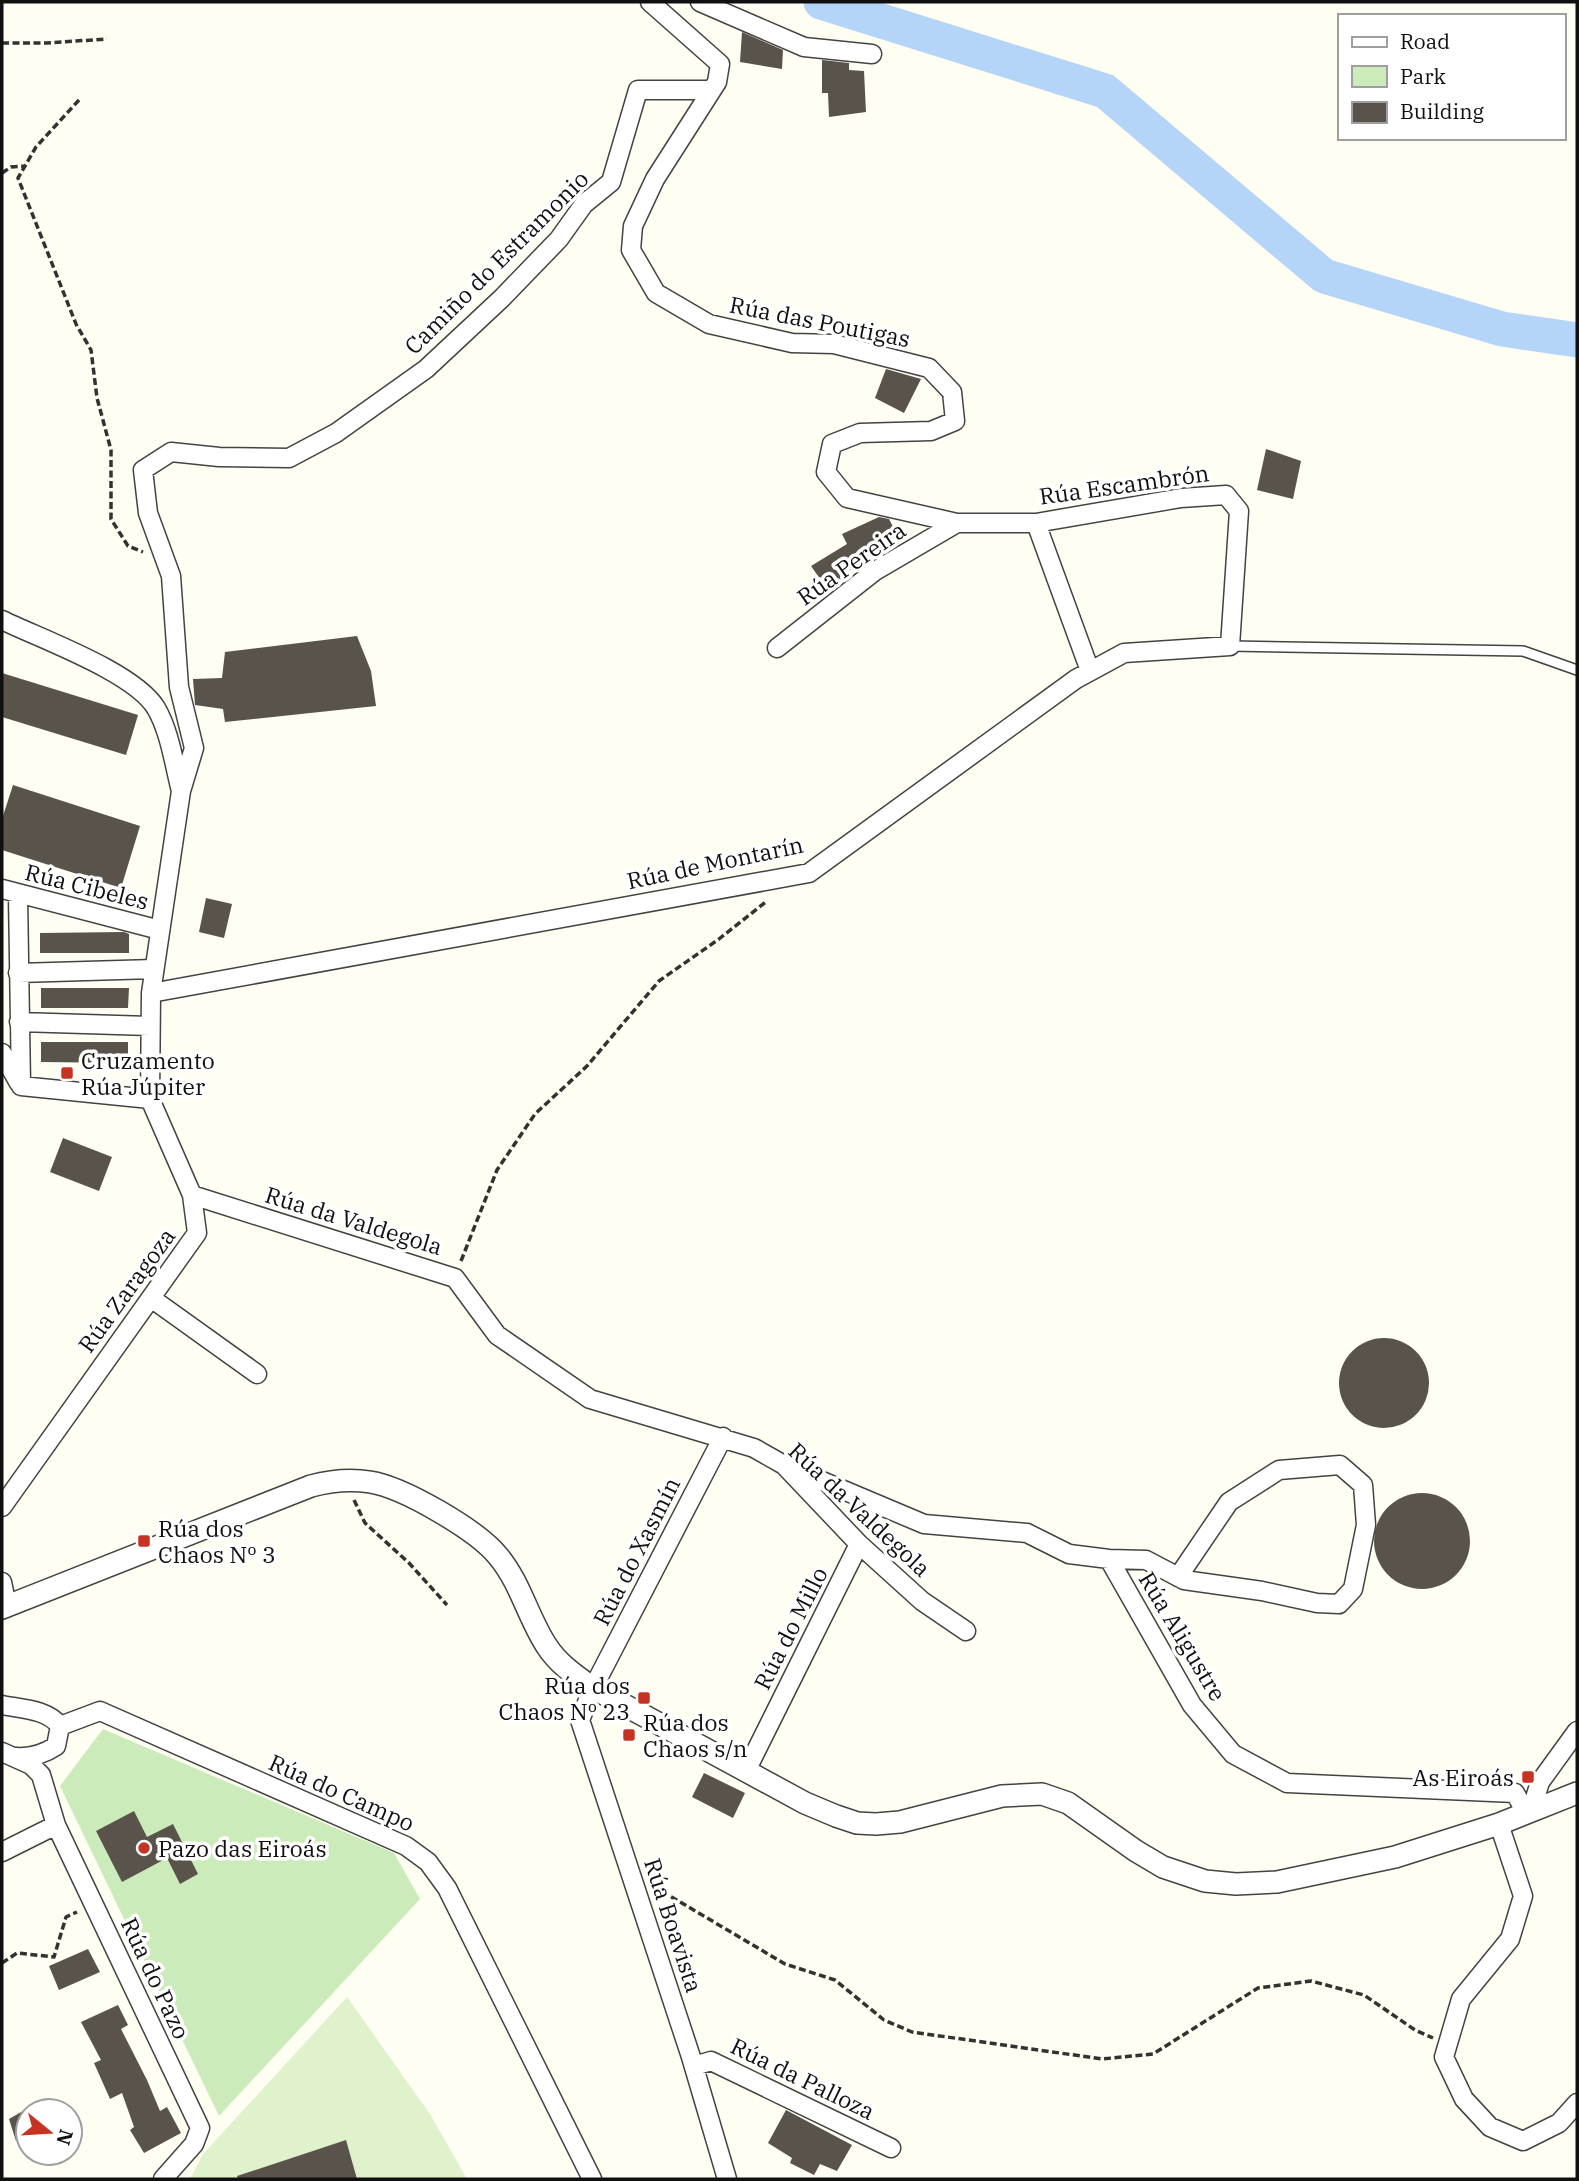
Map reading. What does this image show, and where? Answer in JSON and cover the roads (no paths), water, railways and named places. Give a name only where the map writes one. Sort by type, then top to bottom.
[{"type":"street","name":"Rúa das Poutigas","points":[[650,2],[720,64],[717,82],[655,179],[633,226],[631,250],[656,293],[709,324],[792,343],[834,344],[929,368],[952,392],[955,421],[931,431],[860,433],[832,444],[826,472],[847,498],[957,523]]},
{"type":"street","points":[[700,2],[804,47],[872,54]]},
{"type":"street","name":"Camiño do Estramonio","points":[[181,791],[194,748],[179,687],[171,576],[148,513],[143,470],[172,452],[219,457],[289,458],[336,432],[426,369],[502,298],[559,239],[584,204],[611,182],[638,90],[712,90]]},
{"type":"street","name":"Rúa Escambrón","points":[[957,523],[1037,523],[1181,498],[1226,495],[1238,511],[1230,646]]},
{"type":"street","name":"Rúa Pereira","points":[[777,648],[875,571],[957,523]]},
{"type":"street","points":[[1037,523],[1090,671]]},
{"type":"street","points":[[2,620],[112,673],[146,696],[164,725],[181,791]]},
{"type":"street","name":"Rúa de Montarín","points":[[150,993],[809,873],[1090,671],[1124,653],[1230,646]]},
{"type":"street","name":"Rúa Zaragoza","points":[[2,1507],[197,1233],[192,1195],[150,1099],[150,993],[181,791]]},
{"type":"street","points":[[10,892],[10,944],[18,973],[21,1086]]},
{"type":"street","name":"Rúa Cibeles","points":[[10,892],[160,930]]},
{"type":"street","points":[[18,973],[154,969]]},
{"type":"street","points":[[19,1021],[150,1026]]},
{"type":"street","points":[[2,1053],[21,1086]]},
{"type":"street","points":[[21,1086],[150,1099]]},
{"type":"street","name":"Rúa da Valdegola","points":[[192,1195],[456,1278],[497,1335],[590,1399],[723,1437],[754,1448],[784,1465],[859,1544],[922,1601],[966,1630]]},
{"type":"street","points":[[151,1298],[257,1374]]},
{"type":"street","name":"Rúa do Xasmín","points":[[593,1688],[723,1437]]},
{"type":"street","points":[[784,1465],[924,1524],[1027,1534],[1069,1553],[1109,1559],[1146,1560],[1178,1577],[1184,1580],[1262,1591],[1317,1603],[1339,1604],[1353,1589],[1366,1525],[1363,1485],[1340,1465],[1279,1470],[1229,1502],[1178,1577]]},
{"type":"street","points":[[2,1582],[4,1607],[311,1486],[346,1481],[372,1482],[397,1491],[481,1538],[499,1556],[546,1646],[565,1668],[593,1688],[805,1803],[858,1823],[900,1822],[1002,1796],[1042,1794],[1068,1803],[1136,1852],[1163,1867],[1205,1881],[1236,1884],[1277,1882],[1395,1857],[1499,1824],[1577,1793]]},
{"type":"street","name":"Rúa do Millo","points":[[746,1771],[859,1544]]},
{"type":"street","name":"Rúa Aligustre","points":[[1109,1559],[1192,1705],[1233,1754],[1287,1783],[1514,1793],[1528,1812]]},
{"type":"street","name":"Rúa Boavista","points":[[593,1688],[580,1720],[694,2066],[727,2179]]},
{"type":"street","points":[[2,1705],[40,1712],[54,1718],[60,1726],[45,1789]]},
{"type":"street","name":"Rúa do Campo","points":[[60,1726],[100,1711],[406,1846],[428,1863],[447,1888],[592,2179]]},
{"type":"street","points":[[1528,1812],[1540,1782],[1577,1731]]},
{"type":"street","name":"Rúa do Pazo","points":[[6,1754],[27,1758],[56,1746]]},
{"type":"street","name":"Rúa do Pazo","points":[[6,1754],[31,1765],[41,1774],[56,1825],[200,2129],[194,2144],[163,2179]]},
{"type":"street","points":[[1499,1824],[1523,1896],[1510,1939],[1461,1999],[1444,2057],[1464,2099],[1490,2127],[1523,2141],[1559,2123],[1577,2103]]},
{"type":"street","points":[[2,1852],[56,1825]]},
{"type":"street","name":"Rúa da Palloza","points":[[694,2066],[711,2061],[891,2148]]},
{"type":"lane","points":[[1230,646],[1523,651],[1577,670]]},
{"type":"waterway","points":[[821,2],[1105,91],[1324,276],[1502,329],[1577,340]]},
{"type":"place","name":"Cruzamento Rúa Júpiter","points":[[67,1073]]},
{"type":"place","name":"Rúa dos Chaos Nº 3","points":[[144,1541]]},
{"type":"place","name":"Rúa dos Chaos Nº 23","points":[[644,1698]]},
{"type":"place","name":"Rúa dos Chaos s/n","points":[[629,1735]]},
{"type":"place","name":"As Eiroás","points":[[1528,1777]]},
{"type":"place","name":"Pazo das Eiroás","points":[[144,1848]]}]
